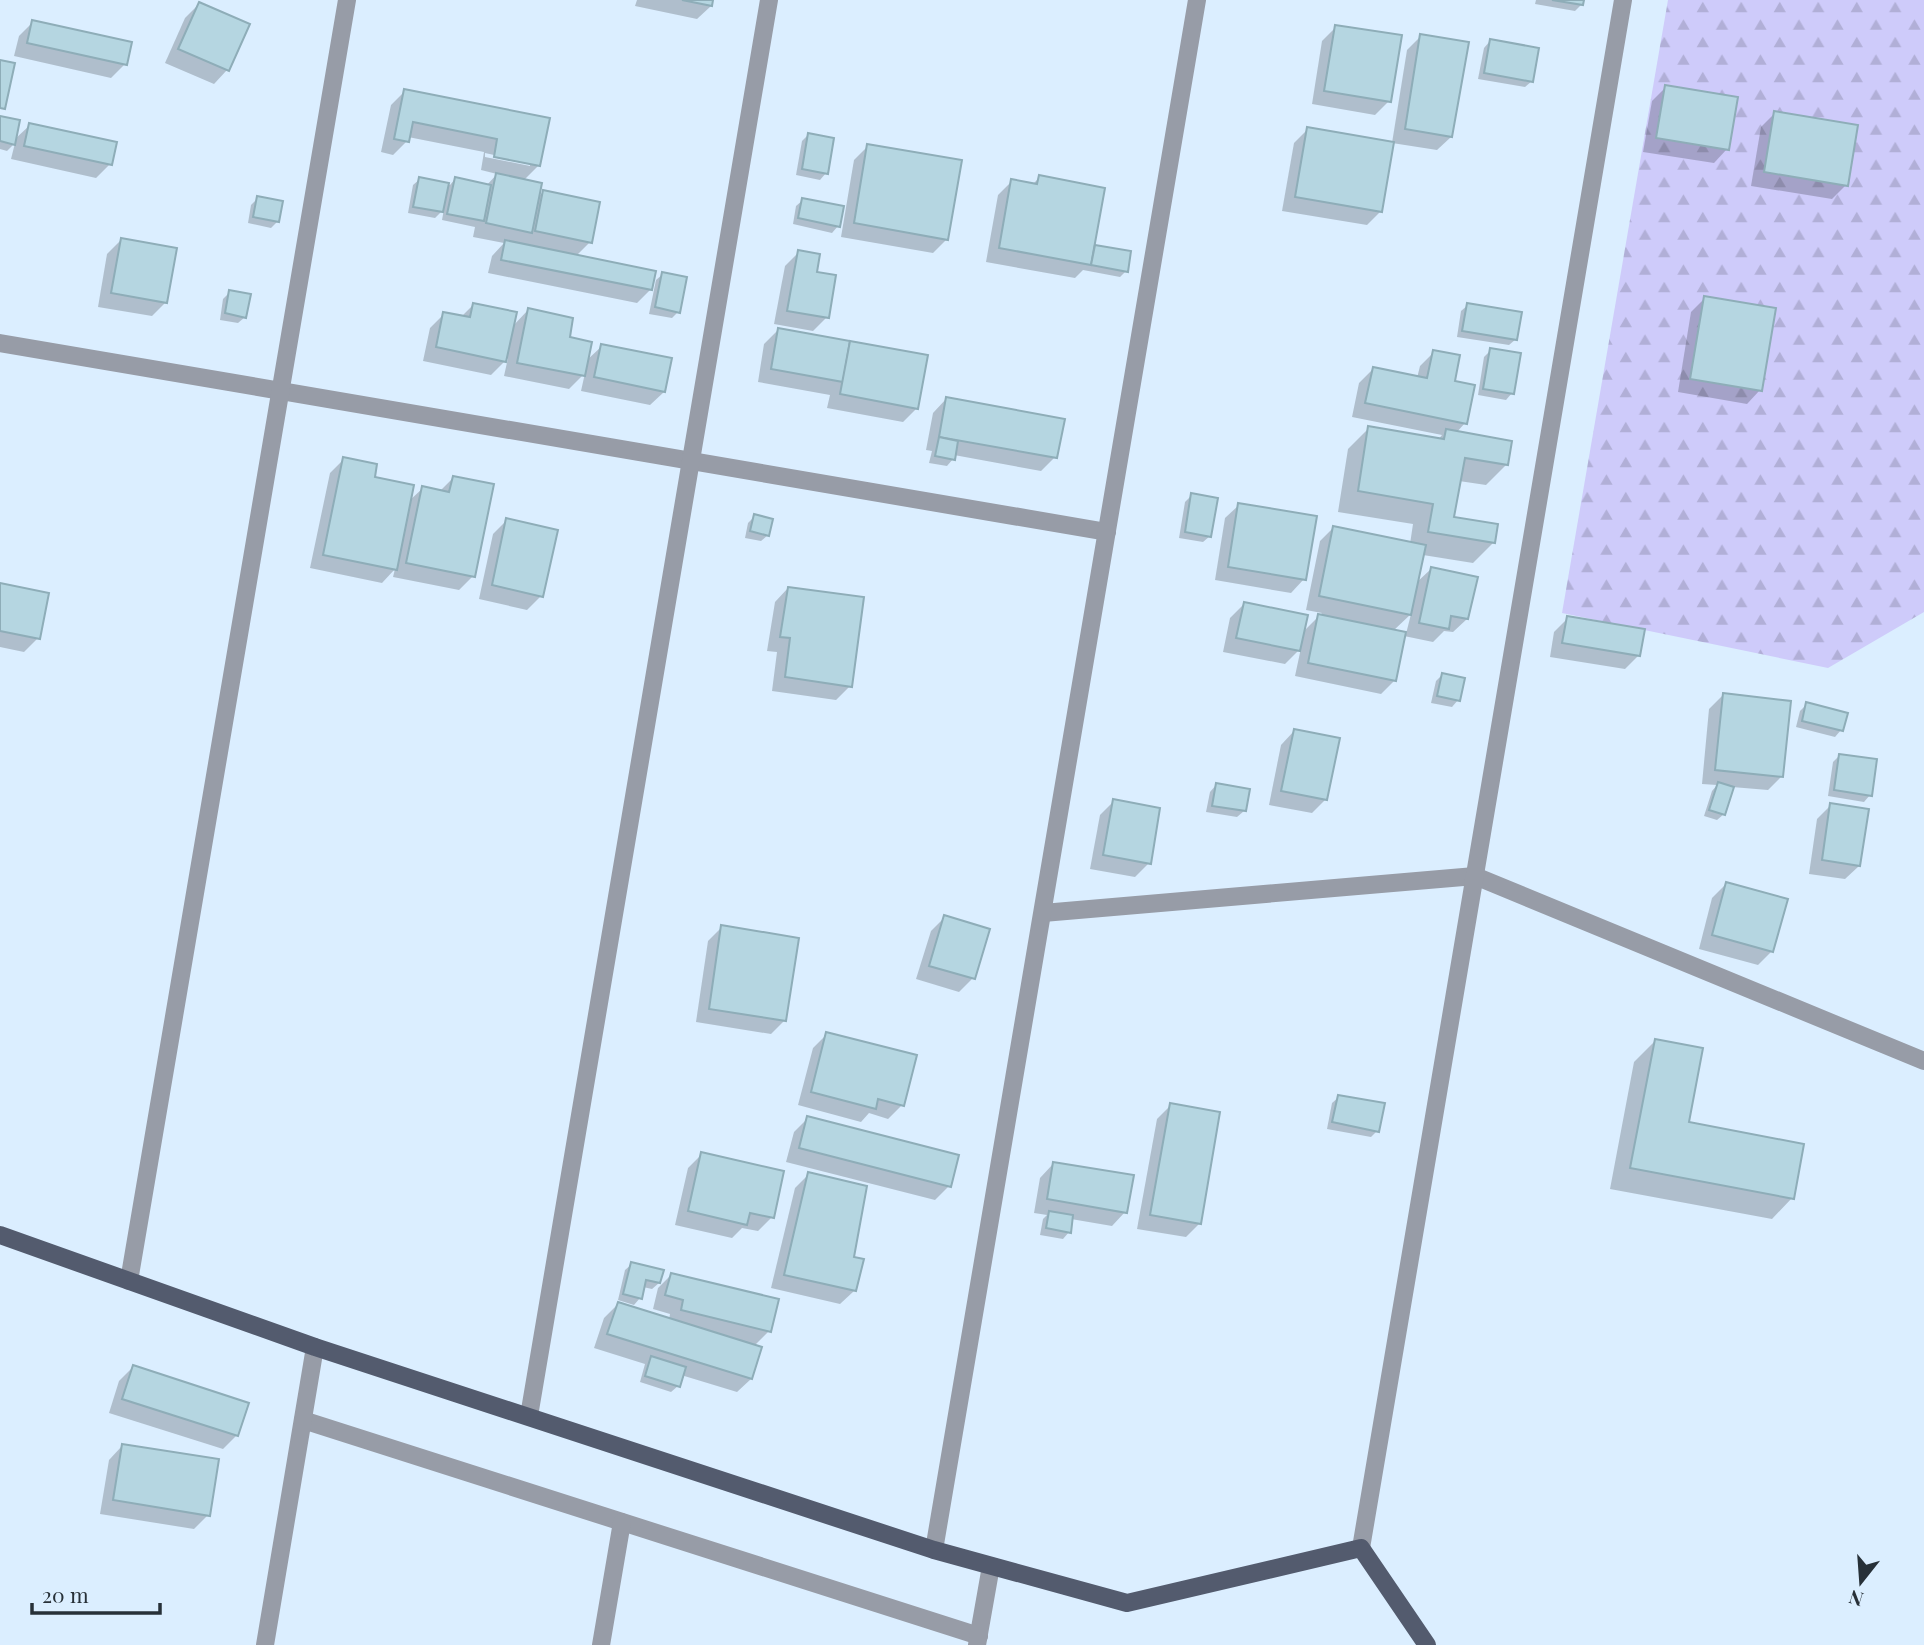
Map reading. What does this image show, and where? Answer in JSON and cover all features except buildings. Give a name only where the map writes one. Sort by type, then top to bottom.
[{"type":"main road","points":[[0,1235],[315,1347],[934,1550],[1127,1603],[1361,1548],[1427,1645]]},
{"type":"street","points":[[130,1281],[347,0]]},
{"type":"street","points":[[529,1416],[769,0]]},
{"type":"street","points":[[934,1550],[1197,0]]},
{"type":"street","points":[[1361,1548],[1623,0]]},
{"type":"street","points":[[0,343],[1107,532]]},
{"type":"street","points":[[1042,913],[1475,876],[1924,1061]]},
{"type":"street","points":[[265,1645],[315,1347]]},
{"type":"street","points":[[303,1420],[622,1521],[978,1640],[991,1566]]},
{"type":"street","points":[[601,1645],[622,1521]]},
{"type":"green space","points":[[1668,0],[1924,0],[1924,612],[1828,668],[1562,613]]}]
